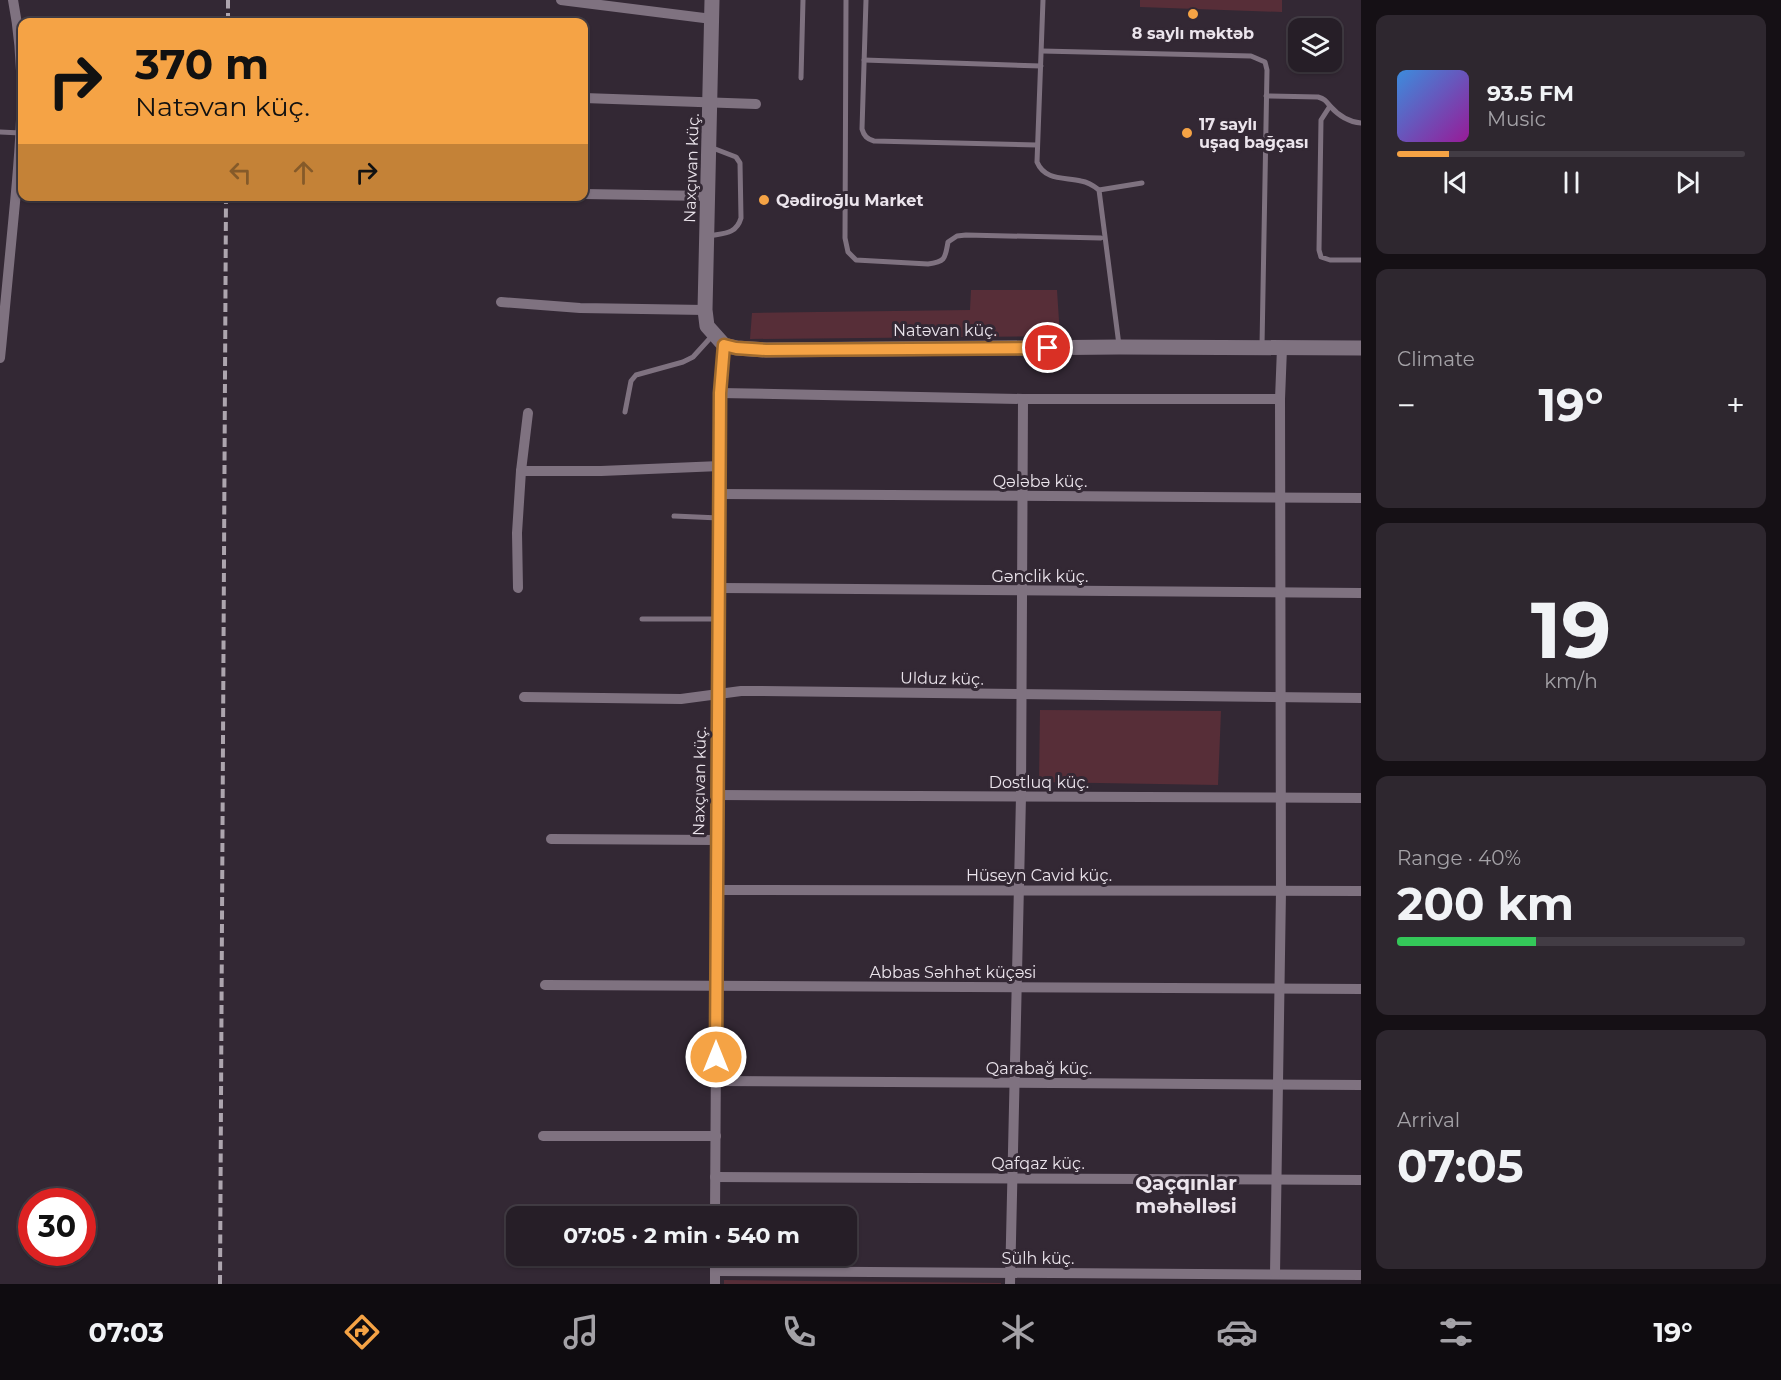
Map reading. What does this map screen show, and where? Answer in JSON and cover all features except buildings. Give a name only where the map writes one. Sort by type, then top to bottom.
[{"type":"street","points":[[13,0],[18,22]]},
{"type":"street","points":[[561,0],[712,19]]},
{"type":"street","name":"Naxçıvan küç.","points":[[712,0],[705,310],[707,326],[719,340],[720,393],[715,1206]]},
{"type":"street","points":[[588,98],[756,104]]},
{"type":"street","points":[[0,358],[18,165]]},
{"type":"street","points":[[588,194],[708,196]]},
{"type":"street","points":[[501,302],[580,308],[705,310]]},
{"type":"street","name":"Natəvan küç.","points":[[719,340],[736,348],[766,350],[1119,347],[1361,348]]},
{"type":"street","points":[[1275,1274],[1281,891],[1279,592],[1282,348]]},
{"type":"street","points":[[720,393],[1023,399],[1280,399]]},
{"type":"street","points":[[1010,1278],[1021,796],[1023,399]]},
{"type":"street","points":[[518,588],[517,533],[528,413]]},
{"type":"street","points":[[521,471],[601,471],[720,466]]},
{"type":"street","name":"Qələbə küç.","points":[[719,494],[1361,498]]},
{"type":"street","name":"Gənclik küç.","points":[[719,588],[1361,593]]},
{"type":"street","name":"Ulduz küç.","points":[[524,697],[681,699],[758,691],[1361,698]]},
{"type":"street","name":"Dostluq küç.","points":[[717,795],[1361,798]]},
{"type":"street","points":[[551,839],[716,840]]},
{"type":"street","name":"Hüseyn Cavid küç.","points":[[717,890],[1361,891]]},
{"type":"street","name":"Abbas Səhhət küçəsi","points":[[545,985],[1361,988]]},
{"type":"street","name":"Qarabağ küç.","points":[[716,1081],[1361,1085]]},
{"type":"street","points":[[543,1136],[716,1136]]},
{"type":"street","name":"Qafqaz küç.","points":[[715,1177],[1361,1180]]},
{"type":"street","points":[[715,1266],[715,1284]]},
{"type":"street","name":"Sülh küç.","points":[[715,1271],[1010,1278],[1361,1275]]},
{"type":"lane","points":[[801,78],[803,0]]},
{"type":"lane","points":[[846,0],[845,238],[848,252],[856,260],[939,263],[945,258],[948,242],[957,236],[966,235],[1101,238]]},
{"type":"lane","points":[[866,0],[862,129],[868,139],[1037,145]]},
{"type":"lane","points":[[1043,0],[1037,162],[1044,173],[1082,181],[1100,190],[1142,183]]},
{"type":"lane","points":[[1041,51],[1251,56],[1265,62],[1267,70],[1262,347]]},
{"type":"lane","points":[[864,60],[1041,66]]},
{"type":"lane","points":[[1266,96],[1326,99],[1330,106],[1350,122],[1361,123]]},
{"type":"lane","points":[[1330,106],[1321,120],[1319,250],[1321,257],[1330,260],[1361,260]]},
{"type":"lane","points":[[0,132],[18,133]]},
{"type":"lane","points":[[707,236],[735,230],[741,218],[741,163],[736,157],[709,146]]},
{"type":"lane","points":[[1100,190],[1119,347]]},
{"type":"lane","points":[[625,411],[631,381],[636,375],[683,362],[719,340]]},
{"type":"lane","points":[[674,516],[719,518]]},
{"type":"lane","points":[[642,619],[718,619]]},
{"type":"shaded area","points":[[1140,0],[1282,0],[1282,12],[1140,7]]},
{"type":"shaded area","points":[[971,290],[1057,290],[1060,336],[750,339],[752,313],[970,310]]},
{"type":"shaded area","points":[[1040,710],[1221,711],[1218,785],[1039,782]]},
{"type":"shaded area","points":[[724,1280],[1001,1283],[1001,1284],[724,1284]]},
{"type":"railway","points":[[228,0],[228,18]]},
{"type":"railway","points":[[220,1284],[226,201]]},
{"type":"place","name":"8 saylı məktəb","points":[[1193,14]]},
{"type":"place","name":"17 saylı uşaq bağçası","points":[[1187,133]]},
{"type":"place","name":"Qədiroğlu Market","points":[[764,200]]},
{"type":"district","name":"Qaçqınlar məhəlləsi","points":[[1186,1194]]},
{"type":"route","points":[[716,1057],[720,393],[724,345],[766,350],[1048,348]]}]
